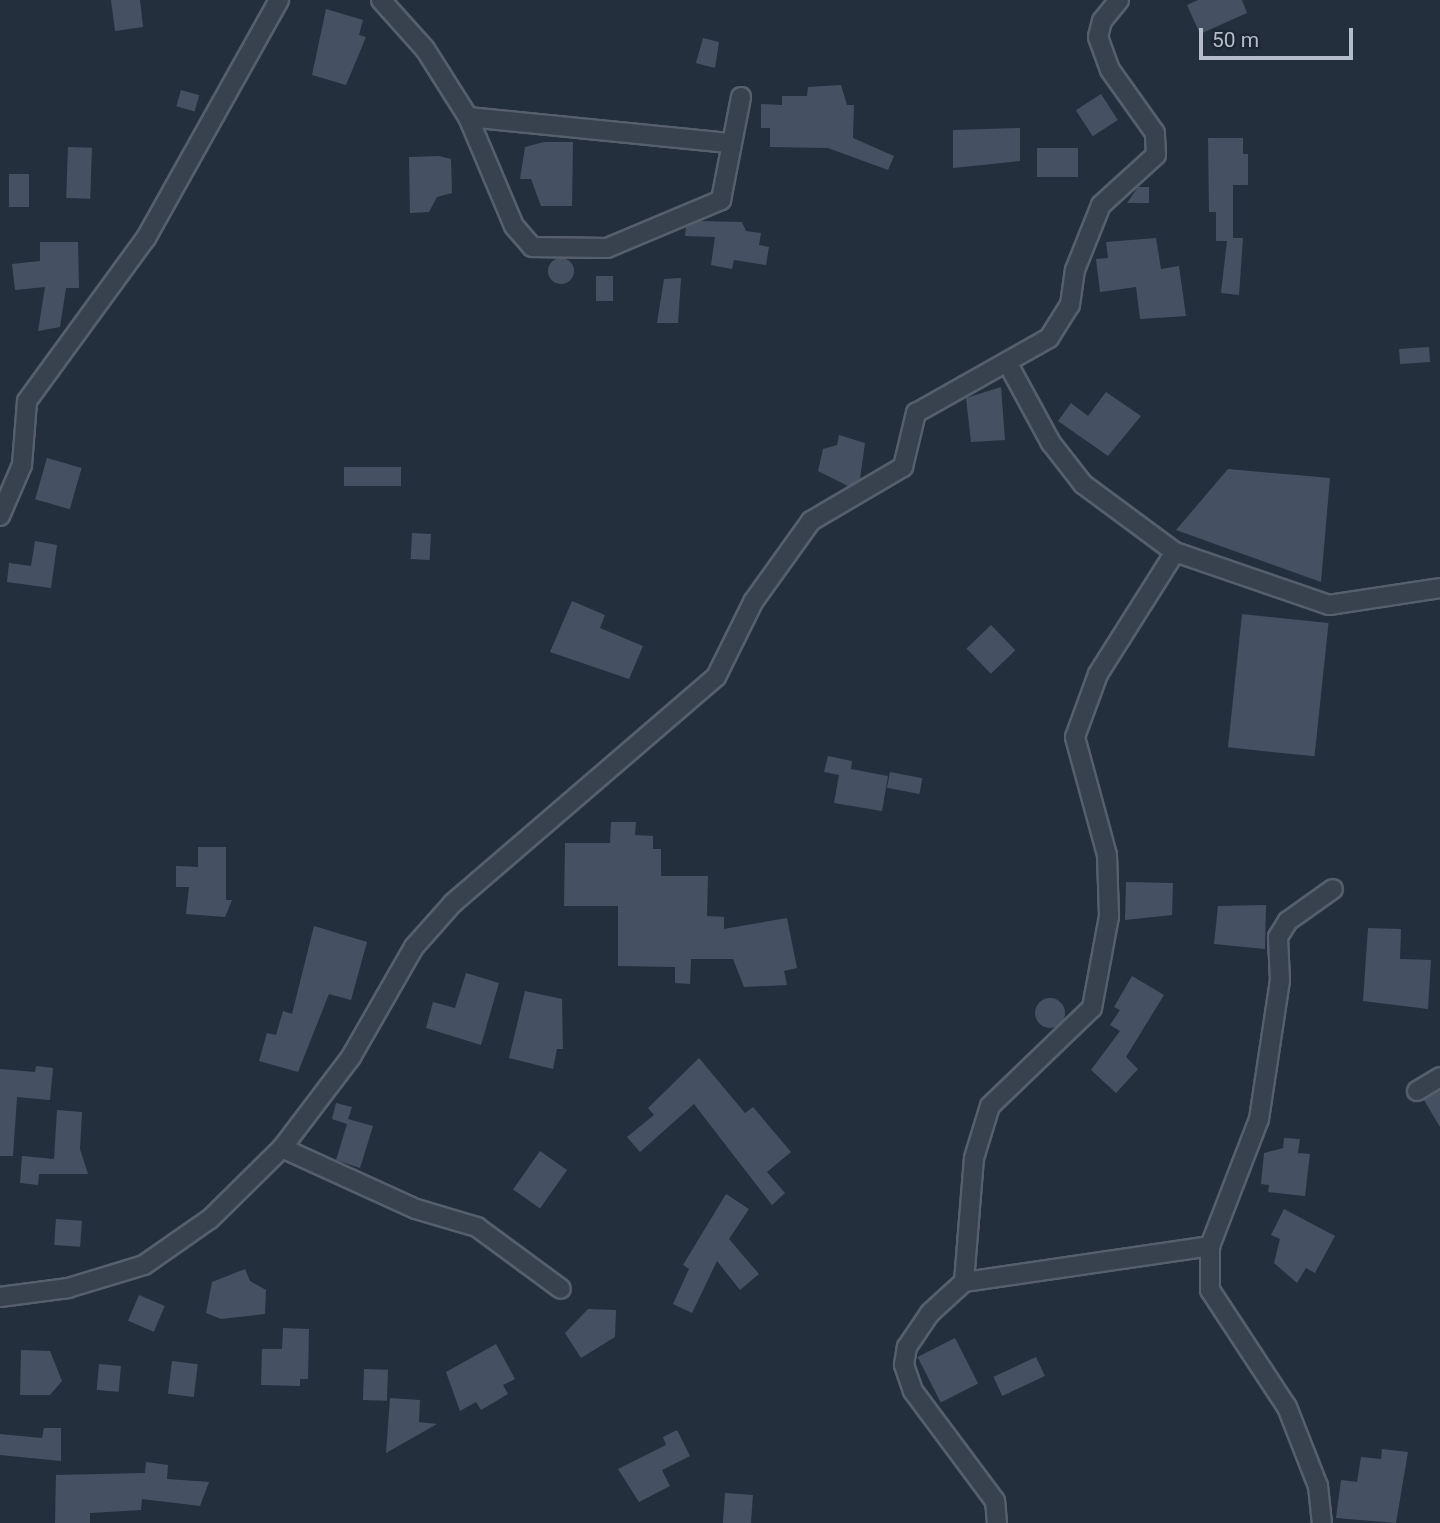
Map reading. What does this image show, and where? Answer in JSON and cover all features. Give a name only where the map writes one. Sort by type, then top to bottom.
[{"type":"street","points":[[0,516],[22,465],[27,401],[146,238],[279,0]]},
{"type":"street","points":[[381,0],[425,49],[468,117],[521,240],[532,247],[574,253],[607,248],[721,200],[729,143],[741,97]]},
{"type":"street","points":[[0,1297],[68,1288],[144,1265],[210,1219],[282,1148],[351,1057],[414,947],[453,903],[696,700],[811,521],[903,467],[916,414],[1049,338],[1062,321],[1101,205],[1156,155],[1155,133],[1111,70],[1098,37],[1102,21],[1119,0]]},
{"type":"street","points":[[468,117],[729,143]]},
{"type":"street","points":[[1007,362],[1051,443],[1083,484],[1175,552],[1329,605],[1440,589]]},
{"type":"street","points":[[964,1282],[974,1157],[984,1118],[1005,1089],[1092,1008],[1110,916],[1107,855],[1074,737],[1098,674],[1175,552]]},
{"type":"street","points":[[1322,1523],[1318,1486],[1287,1407],[1210,1290],[1210,1246],[1259,1119],[1280,980],[1278,937],[1288,921],[1333,889]]},
{"type":"street","points":[[1417,1091],[1440,1077]]},
{"type":"street","points":[[282,1148],[416,1209],[477,1227],[561,1289]]},
{"type":"street","points":[[997,1523],[995,1502],[914,1391],[904,1365],[907,1347],[930,1313],[964,1282],[1210,1246]]},
{"type":"building","points":[[111,0],[140,0],[143,27],[115,31]]},
{"type":"building","points":[[1198,0],[1242,0],[1247,13],[1200,34],[1187,5]]},
{"type":"building","points":[[326,9],[363,20],[359,35],[366,37],[346,85],[312,75]]},
{"type":"building","points":[[703,38],[719,42],[715,68],[696,63]]},
{"type":"building","points":[[841,85],[847,105],[854,105],[853,138],[894,156],[888,170],[828,148],[770,147],[770,128],[761,128],[761,104],[782,105],[782,96],[807,96],[808,87]]},
{"type":"building","points":[[181,90],[199,95],[195,112],[176,106]]},
{"type":"building","points":[[1101,94],[1118,120],[1093,136],[1076,110]]},
{"type":"building","points":[[1020,128],[1020,161],[953,168],[953,130]]},
{"type":"building","points":[[1208,138],[1243,138],[1243,154],[1248,154],[1248,185],[1233,185],[1233,238],[1243,238],[1239,295],[1221,293],[1227,241],[1216,241],[1216,212],[1209,212]]},
{"type":"building","points":[[544,142],[573,142],[572,206],[541,206],[531,179],[520,179],[525,147]]},
{"type":"building","points":[[68,147],[92,148],[90,199],[66,198]]},
{"type":"building","points":[[1037,148],[1078,148],[1078,177],[1037,177]]},
{"type":"building","points":[[439,156],[451,159],[452,193],[437,197],[429,212],[410,213],[409,157]]},
{"type":"building","points":[[9,174],[29,174],[29,207],[9,207]]},
{"type":"building","points":[[1138,187],[1149,187],[1149,203],[1127,203]]},
{"type":"building","points":[[701,221],[742,222],[746,231],[761,233],[759,245],[769,247],[766,265],[734,260],[732,269],[711,265],[715,237],[685,236],[686,227]]},
{"type":"building","points":[[1156,238],[1161,269],[1179,266],[1186,316],[1140,319],[1136,287],[1100,292],[1096,259],[1108,258],[1106,242]]},
{"type":"building","points":[[40,242],[78,242],[79,288],[66,288],[60,327],[38,331],[45,287],[15,290],[12,264],[40,261]]},
{"type":"building","points":[[561,258],[570,262],[574,271],[570,280],[561,284],[552,280],[548,271],[552,262]]},
{"type":"building","points":[[596,276],[613,276],[613,301],[596,301]]},
{"type":"building","points":[[681,278],[678,323],[657,323],[664,279]]},
{"type":"building","points":[[1429,347],[1430,362],[1400,364],[1399,349]]},
{"type":"building","points":[[1001,387],[1005,440],[971,442],[966,398]]},
{"type":"building","points":[[1106,392],[1141,416],[1108,456],[1058,421],[1071,403],[1088,416]]},
{"type":"building","points":[[839,435],[865,443],[860,479],[848,486],[818,471],[823,449],[837,445]]},
{"type":"building","points":[[47,458],[82,468],[70,509],[35,499]]},
{"type":"building","points":[[344,467],[401,467],[401,486],[344,486]]},
{"type":"building","points":[[1228,469],[1330,478],[1321,582],[1176,530]]},
{"type":"building","points":[[412,533],[431,534],[430,560],[411,559]]},
{"type":"building","points":[[35,541],[57,545],[51,588],[7,582],[9,563],[31,566]]},
{"type":"building","points":[[572,601],[605,615],[600,628],[643,646],[629,679],[550,652]]},
{"type":"building","points":[[1242,614],[1329,623],[1315,756],[1228,747]]},
{"type":"building","points":[[991,625],[1015,650],[991,674],[967,649]]},
{"type":"building","points":[[828,756],[852,761],[851,769],[888,776],[882,811],[834,803],[839,775],[824,772]]},
{"type":"building","points":[[890,772],[922,778],[919,794],[887,788]]},
{"type":"building","points":[[611,822],[636,822],[635,835],[653,836],[653,849],[661,849],[661,876],[708,876],[707,916],[724,917],[724,929],[787,918],[797,968],[784,971],[787,985],[744,987],[733,959],[691,959],[690,984],[675,983],[675,967],[618,966],[618,906],[564,906],[565,843],[610,843]]},
{"type":"building","points":[[198,847],[226,847],[226,900],[232,900],[225,917],[186,914],[189,887],[176,887],[176,866],[198,867]]},
{"type":"building","points":[[1126,882],[1173,883],[1172,915],[1125,920]]},
{"type":"building","points":[[1266,905],[1265,949],[1214,944],[1218,906]]},
{"type":"building","points":[[314,926],[367,942],[351,1000],[329,994],[298,1072],[259,1061],[267,1033],[276,1035],[283,1011],[292,1014]]},
{"type":"building","points":[[1368,928],[1401,929],[1400,959],[1431,960],[1428,1009],[1363,1001]]},
{"type":"building","points":[[466,973],[499,983],[481,1045],[426,1028],[433,1002],[455,1008]]},
{"type":"building","points":[[1132,976],[1164,995],[1126,1057],[1138,1069],[1116,1093],[1091,1070],[1120,1031],[1110,1025],[1120,1010],[1114,1007]]},
{"type":"building","points":[[525,991],[562,999],[563,1049],[557,1049],[553,1069],[509,1058]]},
{"type":"building","points":[[1050,998],[1061,1002],[1065,1013],[1061,1024],[1050,1028],[1039,1024],[1035,1013],[1039,1002]]},
{"type":"building","points":[[699,1058],[745,1113],[753,1107],[791,1152],[767,1172],[785,1193],[772,1205],[694,1104],[640,1152],[627,1137],[654,1115],[648,1108]]},
{"type":"building","points":[[36,1066],[53,1068],[50,1100],[17,1097],[13,1156],[0,1156],[0,1069],[35,1072]]},
{"type":"building","points":[[1440,1090],[1440,1127],[1424,1100]]},
{"type":"building","points":[[336,1103],[352,1107],[348,1119],[373,1126],[360,1168],[336,1160],[347,1124],[332,1119]]},
{"type":"building","points":[[57,1110],[82,1112],[80,1149],[88,1174],[39,1174],[38,1185],[20,1183],[22,1156],[54,1159]]},
{"type":"building","points":[[1284,1138],[1300,1139],[1298,1153],[1310,1154],[1305,1196],[1268,1192],[1269,1185],[1261,1184],[1264,1153],[1283,1148]]},
{"type":"building","points":[[540,1151],[567,1170],[540,1208],[513,1190]]},
{"type":"building","points":[[726,1194],[749,1209],[729,1239],[759,1274],[740,1290],[717,1261],[692,1313],[673,1304],[689,1269],[683,1265]]},
{"type":"building","points":[[1284,1209],[1335,1236],[1315,1273],[1306,1268],[1297,1283],[1274,1263],[1280,1239],[1271,1235]]},
{"type":"building","points":[[56,1219],[82,1221],[80,1247],[54,1245]]},
{"type":"building","points":[[245,1269],[250,1281],[266,1290],[265,1314],[221,1319],[206,1313],[212,1282]]},
{"type":"building","points":[[139,1295],[165,1306],[154,1332],[128,1321]]},
{"type":"building","points":[[588,1309],[616,1310],[615,1337],[581,1358],[565,1333]]},
{"type":"building","points":[[283,1328],[309,1329],[308,1379],[300,1379],[300,1386],[261,1385],[262,1349],[282,1349]]},
{"type":"building","points":[[955,1338],[978,1383],[941,1403],[918,1357]]},
{"type":"building","points":[[496,1344],[515,1379],[503,1385],[508,1394],[481,1410],[476,1402],[460,1411],[446,1372]]},
{"type":"building","points":[[21,1350],[50,1351],[62,1381],[50,1395],[20,1395]]},
{"type":"building","points":[[1036,1357],[1045,1376],[1002,1396],[993,1377]]},
{"type":"building","points":[[172,1361],[198,1364],[194,1397],[168,1394]]},
{"type":"building","points":[[99,1364],[121,1366],[119,1392],[97,1390]]},
{"type":"building","points":[[364,1369],[388,1370],[387,1401],[363,1400]]},
{"type":"building","points":[[390,1398],[420,1400],[419,1422],[437,1424],[386,1453]]},
{"type":"building","points":[[44,1428],[61,1428],[61,1461],[0,1455],[0,1434],[42,1438]]},
{"type":"building","points":[[677,1430],[690,1456],[662,1470],[670,1486],[639,1502],[618,1469],[666,1445],[663,1437]]},
{"type":"building","points":[[1382,1449],[1408,1452],[1396,1523],[1336,1518],[1341,1480],[1357,1482],[1361,1457],[1381,1459]]},
{"type":"building","points":[[146,1462],[168,1465],[167,1479],[209,1482],[200,1506],[142,1499],[141,1510],[90,1513],[90,1523],[55,1523],[56,1475],[145,1473]]},
{"type":"building","points":[[725,1493],[753,1495],[751,1523],[723,1523]]}]
